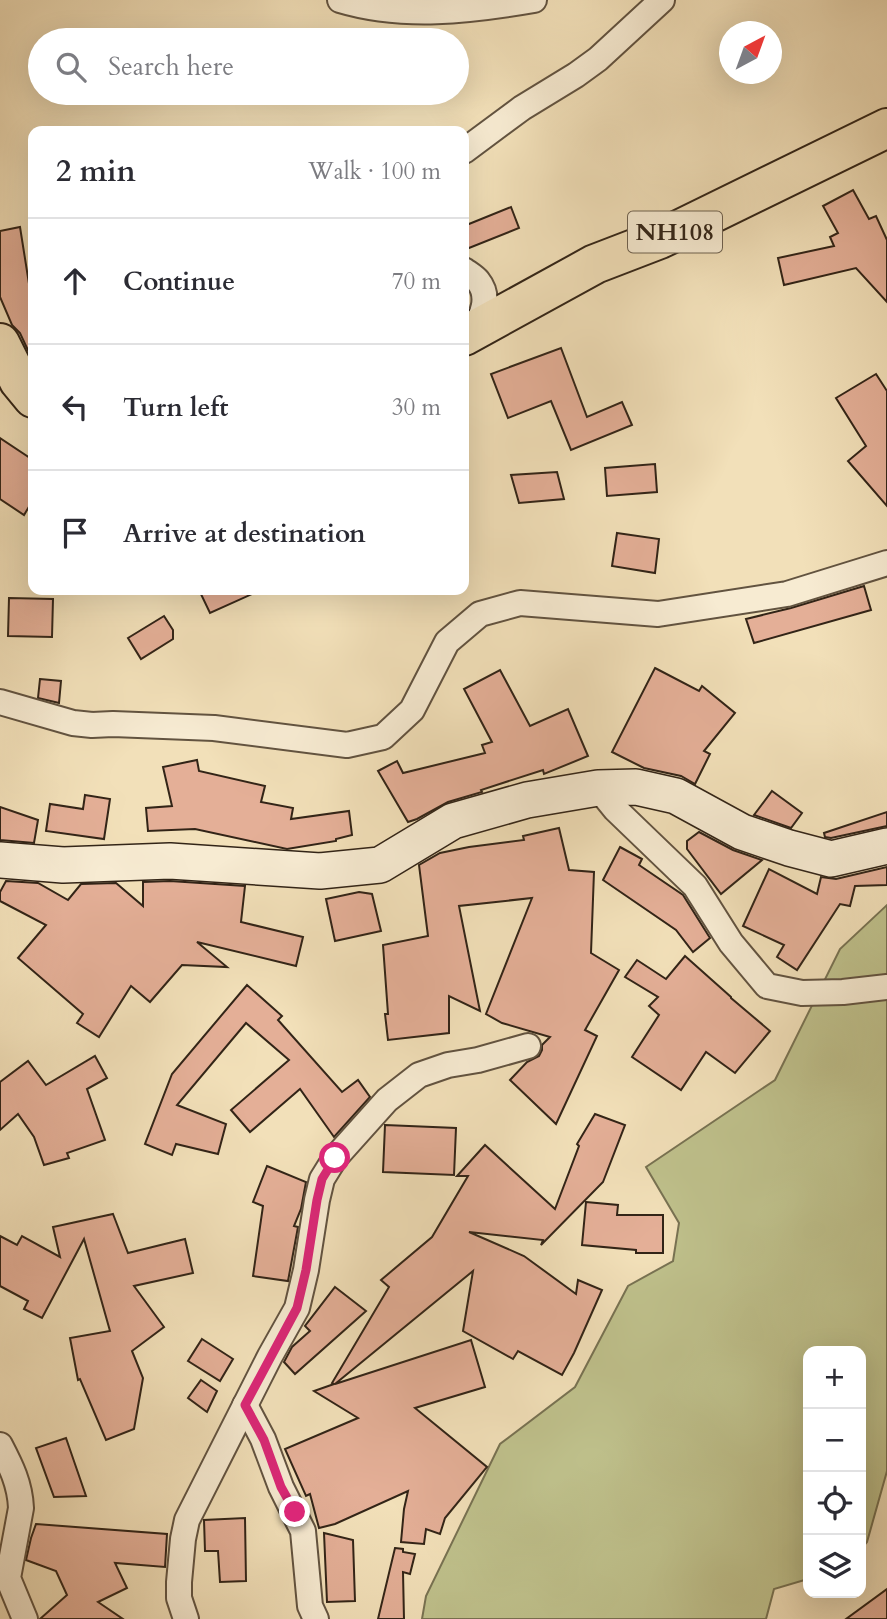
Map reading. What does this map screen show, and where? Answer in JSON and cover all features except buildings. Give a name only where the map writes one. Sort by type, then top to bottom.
[{"type":"highway","name":"NH108","points":[[469,334],[595,264],[660,239],[887,128]]},
{"type":"highway","points":[[0,343],[19,381],[28,392]]},
{"type":"street","points":[[340,0],[387,10],[419,12],[482,8],[534,0]]},
{"type":"street","points":[[469,147],[522,108],[598,59],[662,0]]},
{"type":"street","points":[[469,274],[478,281],[485,304],[481,317],[469,334]]},
{"type":"street","points":[[0,702],[72,723],[214,728],[347,745],[383,737],[412,710],[447,642],[480,614],[520,603],[658,614],[787,594],[887,563]]},
{"type":"street","points":[[0,860],[63,865],[170,861],[320,871],[380,865],[453,821],[527,800],[598,788],[636,787],[676,796],[742,832],[831,859],[887,846]]},
{"type":"street","points":[[598,788],[615,809],[695,886],[731,943],[767,986],[802,993],[887,987]]},
{"type":"street","points":[[186,1619],[179,1598],[179,1582],[187,1520],[297,1308],[322,1179],[335,1158],[387,1100],[419,1075],[448,1065],[528,1046]]},
{"type":"street","points":[[245,1405],[264,1440],[281,1487],[303,1531],[310,1605],[316,1619]]},
{"type":"street","points":[[0,1445],[17,1479],[21,1497],[8,1578],[25,1619]]},
{"type":"green space","points":[[887,905],[887,1471],[867,1542],[866,1346],[803,1346],[803,1580],[774,1589],[766,1619],[422,1619],[426,1596],[500,1444],[575,1387],[628,1286],[673,1261],[679,1223],[646,1167],[775,1080],[840,949]]},
{"type":"route","points":[[295,1512],[281,1487],[264,1440],[245,1405],[297,1308],[322,1179],[335,1158]]}]
